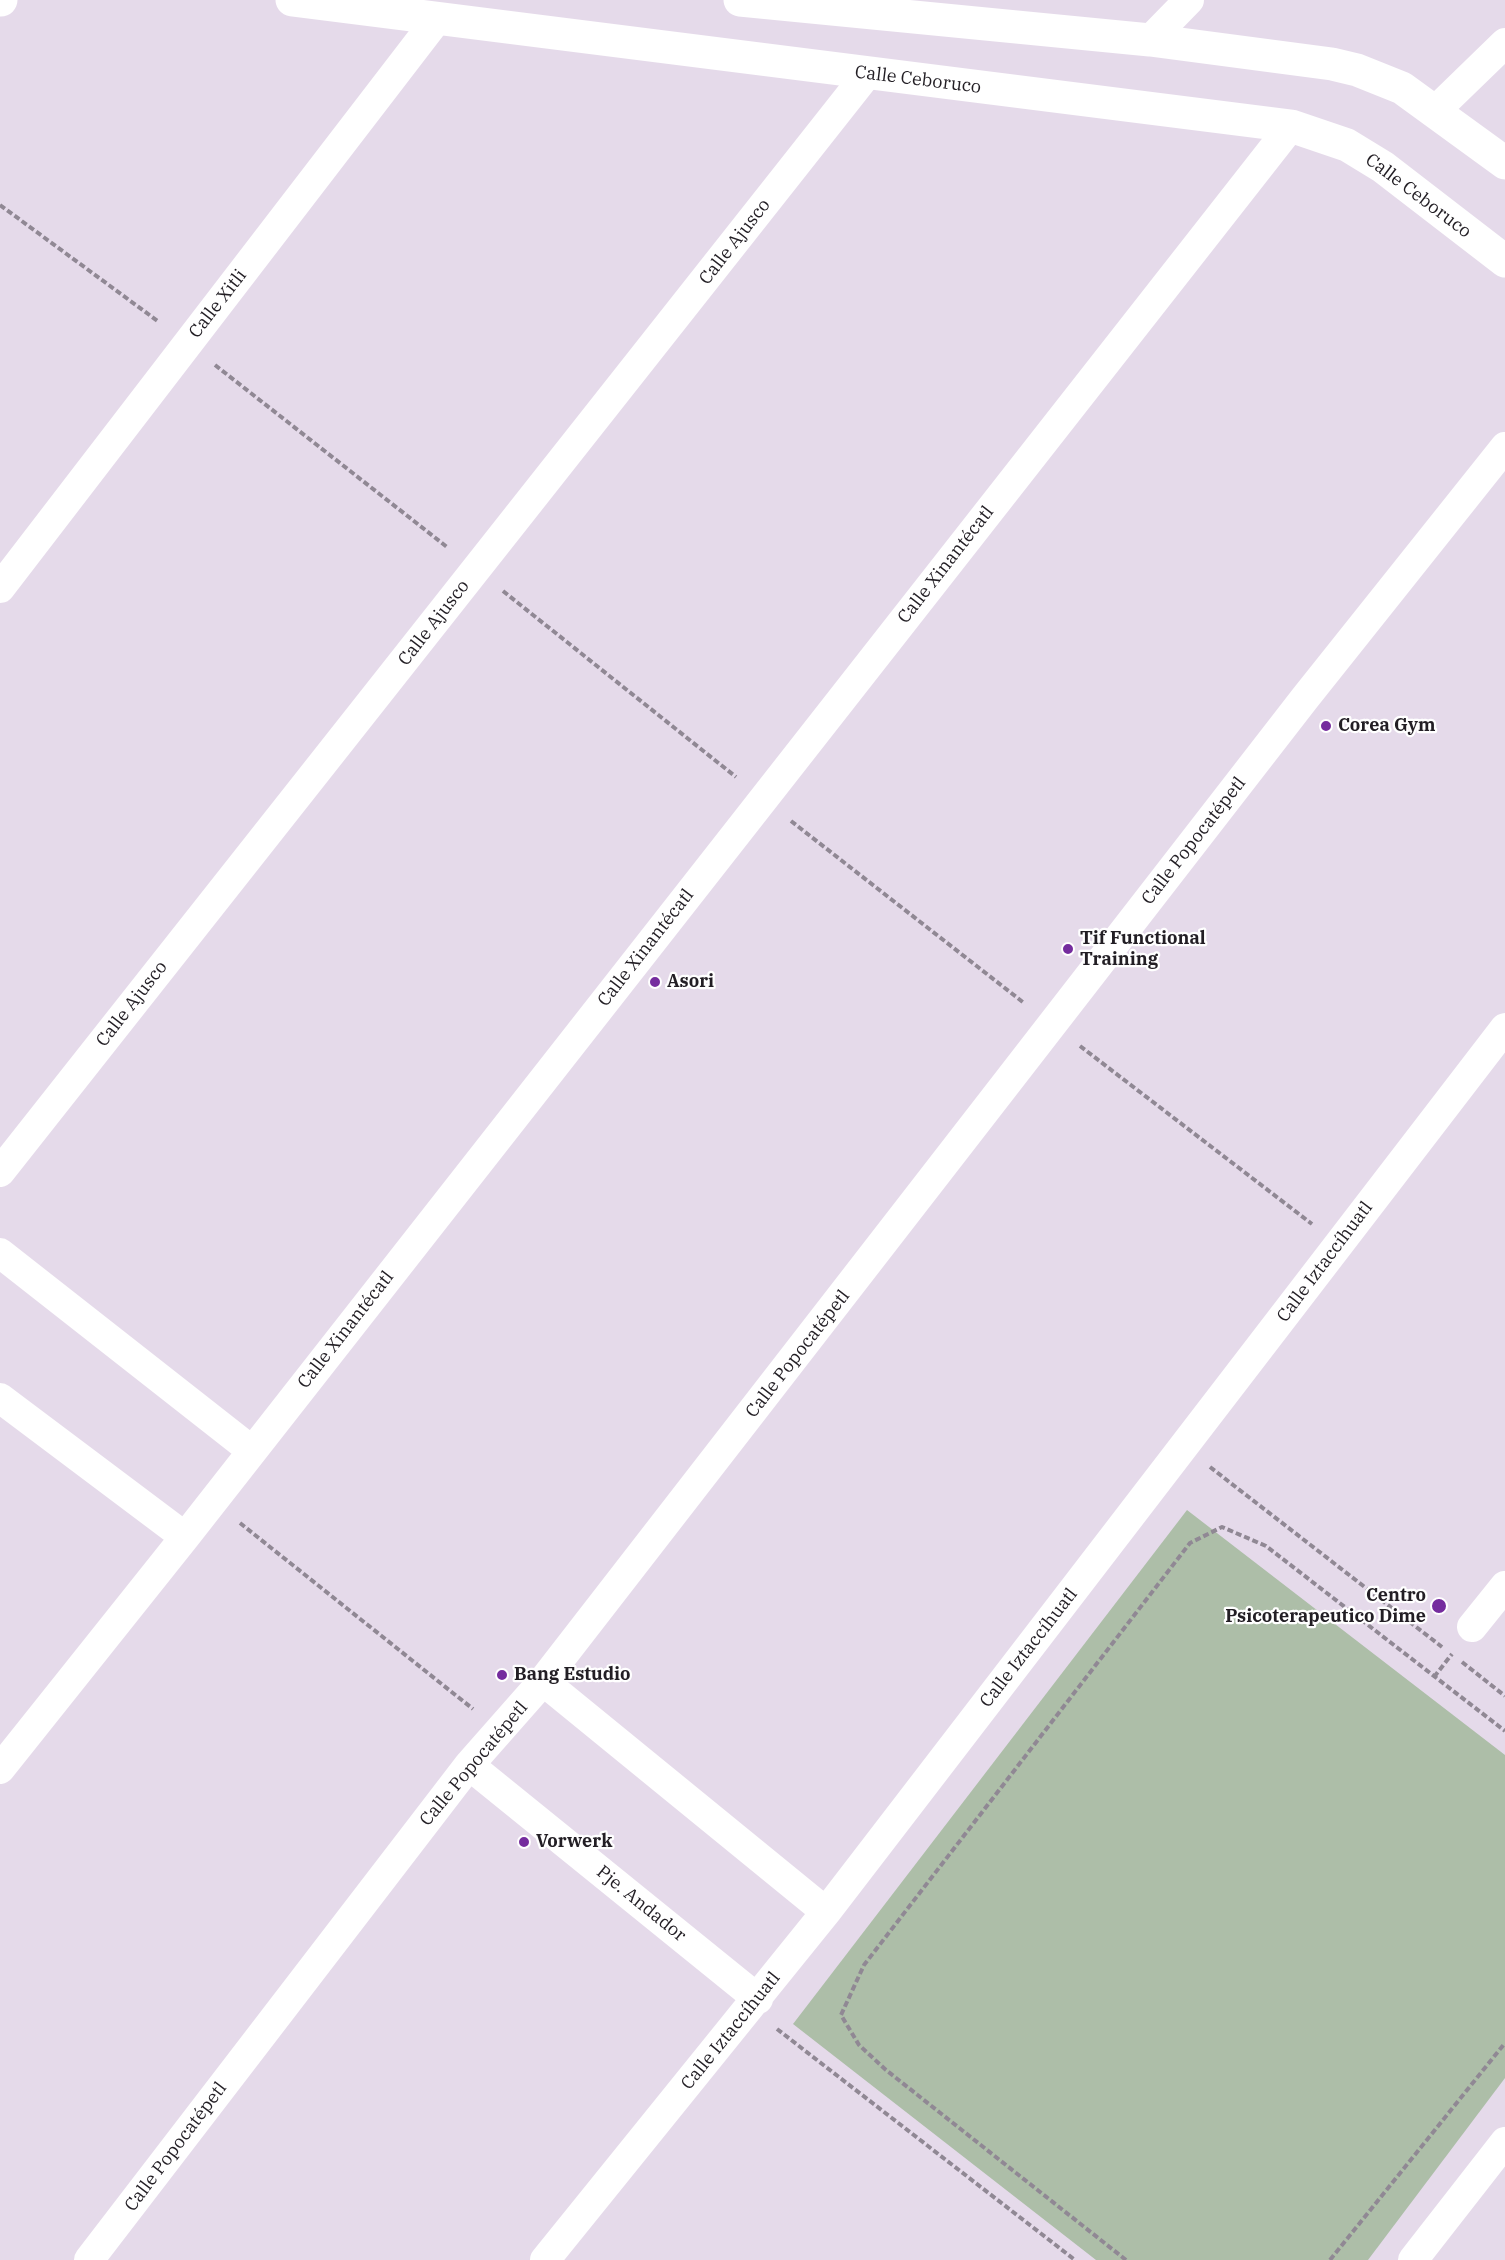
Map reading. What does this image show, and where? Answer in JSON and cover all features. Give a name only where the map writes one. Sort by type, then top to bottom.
[{"type":"main road","name":"Calle Ceboruco","points":[[292,0],[1292,126],[1347,145],[1383,167],[1505,261]]},
{"type":"main road","points":[[740,0],[783,2],[1150,40],[1332,64],[1357,70],[1402,88],[1505,163]]},
{"type":"street","points":[[1150,40],[1189,0]]},
{"type":"street","name":"Calle Xitli","points":[[0,588],[437,19]]},
{"type":"street","points":[[1435,111],[1505,43]]},
{"type":"street","name":"Calle Ajusco","points":[[0,1172],[867,74]]},
{"type":"street","name":"Calle Xinantécatl","points":[[0,1768],[185,1537],[211,1500],[1292,126]]},
{"type":"street","name":"Calle Popocatépetl","points":[[89,2260],[469,1765],[543,1681],[1418,553],[1505,447]]},
{"type":"street","name":"Calle Iztaccíhuatl","points":[[545,2260],[826,1912],[1505,1028]]},
{"type":"street","points":[[0,1253],[251,1450]]},
{"type":"street","points":[[0,1398],[185,1537]]},
{"type":"street","points":[[1472,1627],[1505,1586]]},
{"type":"street","points":[[543,1681],[826,1912]]},
{"type":"street","name":"Pje. Andador","points":[[469,1765],[754,2003]]},
{"type":"street","points":[[1413,2260],[1505,2142]]},
{"type":"path","points":[[0,205],[188,343],[763,799],[1052,1025],[1339,1244]]},
{"type":"path","points":[[1184,1447],[1505,1696]]},
{"type":"path","points":[[211,1500],[500,1730]]},
{"type":"path","points":[[1126,2260],[886,2070],[858,2045],[841,2015],[864,1965],[1190,1543],[1222,1527],[1266,1546],[1505,1731]]},
{"type":"path","points":[[754,2003],[1075,2260]]},
{"type":"path","points":[[1330,2260],[1505,2043]]},
{"type":"green space","points":[[1187,1510],[1505,1755],[1505,2078],[1368,2260],[1096,2260],[793,2024]]},
{"type":"place","name":"Corea Gym","points":[[1326,726]]},
{"type":"place","name":"Tif Functional Training","points":[[1068,949]]},
{"type":"place","name":"Asori","points":[[655,982]]},
{"type":"place","name":"Centro Psicoterapeutico Dime","points":[[1439,1606]]},
{"type":"place","name":"Bang Estudio","points":[[502,1675]]},
{"type":"place","name":"Vorwerk","points":[[524,1842]]}]
